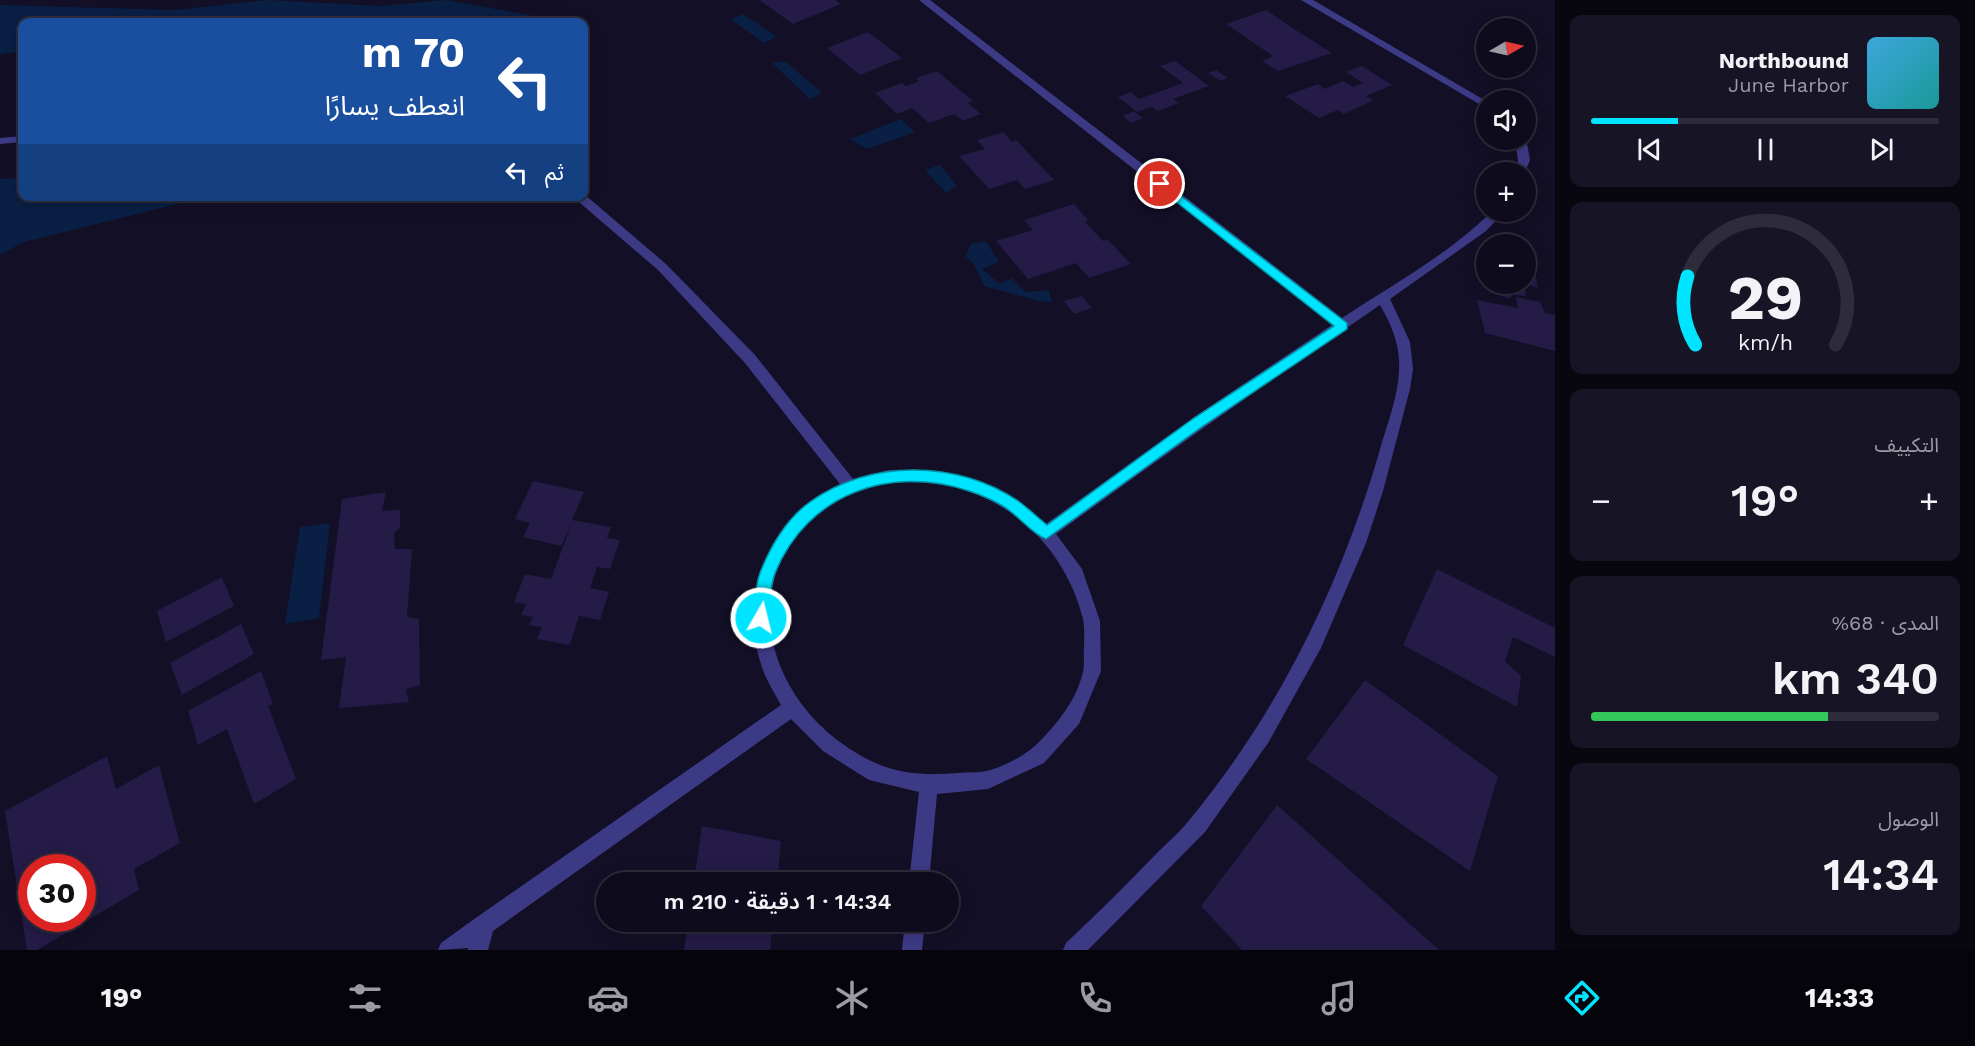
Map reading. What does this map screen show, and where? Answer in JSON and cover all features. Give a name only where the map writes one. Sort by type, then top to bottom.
[{"type":"street","points":[[924,0],[1343,326]]},
{"type":"street","points":[[1306,0],[1476,99]]},
{"type":"street","points":[[0,141],[18,139]]},
{"type":"street","points":[[584,201],[662,267],[750,359],[850,486]]},
{"type":"street","points":[[1046,533],[1198,422],[1343,326],[1488,222]]},
{"type":"street","points":[[1073,950],[1119,907],[1197,826],[1265,733],[1305,663],[1337,597],[1362,534],[1404,382],[1406,362],[1404,342],[1382,297]]},
{"type":"street","points":[[889,476],[932,476],[963,483],[1012,505],[1046,533],[1076,574],[1092,621],[1092,671],[1073,718],[1038,757],[988,780],[929,785],[876,773],[829,746],[792,708],[770,663],[761,618],[767,575],[786,537],[814,507],[850,486],[889,476]]},
{"type":"street","points":[[448,950],[792,708]]},
{"type":"street","points":[[920,872],[929,785]]},
{"type":"street","points":[[478,950],[484,924]]},
{"type":"street","points":[[912,950],[914,932]]},
{"type":"water","points":[[268,0],[379,6],[446,0],[537,18],[18,18],[18,52],[0,54],[0,5],[175,10]]},
{"type":"water","points":[[743,14],[777,37],[764,43],[731,20]]},
{"type":"water","points":[[785,61],[822,93],[810,99],[772,63]]},
{"type":"water","points":[[901,119],[915,132],[867,149],[850,139]]},
{"type":"water","points":[[940,165],[957,186],[946,193],[925,170]]},
{"type":"water","points":[[18,178],[18,201],[190,201],[24,242],[0,255],[0,179]]},
{"type":"water","points":[[986,241],[999,262],[982,269],[1000,284],[1012,278],[1025,292],[1049,290],[1052,302],[1039,301],[984,286],[974,264],[965,256],[971,244]]},
{"type":"water","points":[[330,523],[319,618],[285,624],[300,527]]},
{"type":"building","points":[[759,0],[835,0],[841,4],[793,24]]},
{"type":"building","points":[[1266,10],[1332,53],[1278,71],[1262,61],[1273,56],[1226,24]]},
{"type":"building","points":[[868,32],[902,58],[860,75],[827,48]]},
{"type":"building","points":[[1175,61],[1209,86],[1173,99],[1179,103],[1158,111],[1152,107],[1137,112],[1118,97],[1131,92],[1139,99],[1183,83],[1160,66]]},
{"type":"building","points":[[1362,66],[1392,85],[1366,96],[1374,100],[1344,114],[1338,110],[1319,118],[1285,96],[1318,84],[1325,89],[1343,81],[1353,87],[1363,83],[1346,72]]},
{"type":"building","points":[[1216,70],[1228,78],[1220,81],[1208,73]]},
{"type":"building","points":[[937,71],[973,101],[968,103],[981,114],[963,121],[954,114],[929,123],[912,108],[897,114],[875,93],[902,83],[906,86],[919,81],[916,78]]},
{"type":"building","points":[[1134,111],[1143,118],[1131,123],[1123,116]]},
{"type":"building","points":[[1004,132],[1012,142],[1016,140],[1054,180],[1025,189],[1017,180],[989,189],[959,156],[985,149],[977,140]]},
{"type":"building","points":[[1074,204],[1088,220],[1085,222],[1103,241],[1108,240],[1131,264],[1089,278],[1076,263],[1028,279],[996,241],[1033,230],[1024,220]]},
{"type":"building","points":[[1495,294],[1526,294],[1526,296],[1512,295],[1510,299]]},
{"type":"building","points":[[1082,296],[1092,308],[1074,314],[1064,301]]},
{"type":"building","points":[[1516,297],[1540,302],[1545,313],[1555,315],[1555,351],[1485,333],[1477,300],[1518,308]]},
{"type":"building","points":[[533,481],[584,492],[572,520],[611,527],[607,538],[620,540],[610,569],[597,567],[590,588],[609,592],[600,620],[579,616],[570,645],[537,639],[542,627],[529,625],[533,617],[521,615],[526,604],[514,602],[525,574],[551,579],[571,525],[561,546],[523,537],[530,523],[515,519]]},
{"type":"building","points":[[386,492],[382,511],[400,510],[400,528],[394,533],[395,549],[412,549],[407,617],[419,619],[420,685],[406,689],[409,702],[339,708],[346,657],[321,660],[342,499]]},
{"type":"building","points":[[1437,569],[1555,628],[1555,657],[1513,637],[1505,661],[1521,676],[1517,707],[1403,645]]},
{"type":"building","points":[[222,577],[234,606],[166,642],[157,611]]},
{"type":"building","points":[[241,624],[254,654],[182,695],[170,663]]},
{"type":"building","points":[[261,671],[273,704],[268,706],[296,779],[254,804],[227,729],[198,745],[188,711]]},
{"type":"building","points":[[1365,680],[1498,776],[1470,871],[1306,759]]},
{"type":"building","points":[[107,756],[116,789],[159,765],[180,843],[134,869],[139,890],[96,915],[96,854],[18,854],[18,893],[5,811]]},
{"type":"building","points":[[1277,805],[1439,950],[1242,950],[1201,906]]},
{"type":"building","points":[[702,826],[781,841],[778,872],[695,872]]},
{"type":"building","points":[[24,932],[68,932],[37,950],[27,950]]},
{"type":"building","points":[[686,932],[772,932],[770,950],[684,950]]},
{"type":"route","points":[[761,618],[767,575],[786,537],[814,507],[850,486],[889,476],[932,476],[973,486],[1012,505],[1046,533],[1198,422],[1343,326],[1160,184]]}]
